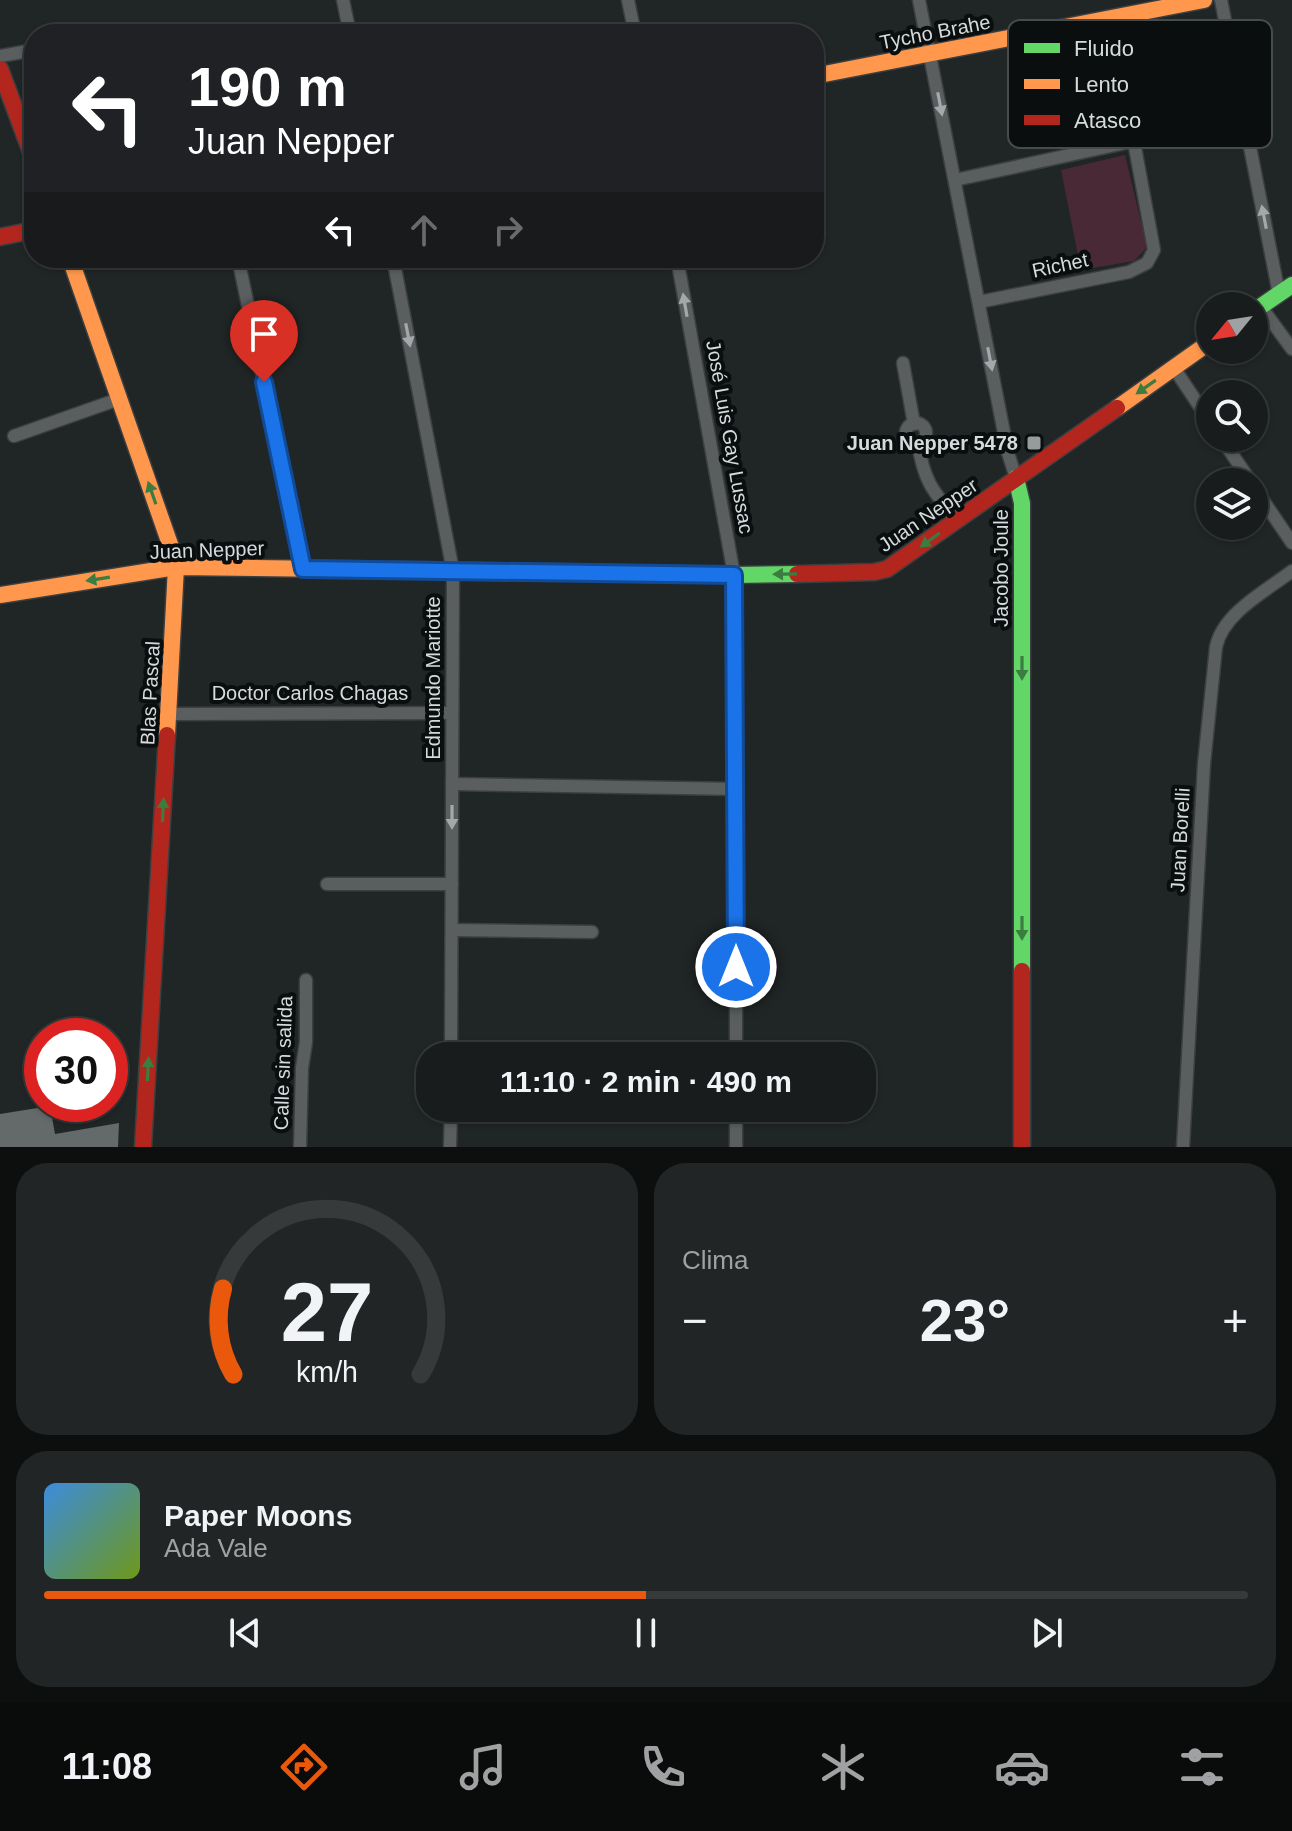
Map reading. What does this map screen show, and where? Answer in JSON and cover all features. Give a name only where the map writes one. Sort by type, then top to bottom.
[{"type":"main road","name":"Tycho Brahe","points":[[1101,20],[1204,0]]},
{"type":"main road","name":"Tycho Brahe","points":[[824,74],[1008,38]]},
{"type":"main road","points":[[0,69],[24,133]]},
{"type":"main road","points":[[0,237],[24,232]]},
{"type":"main road","name":"Blas Pascal","points":[[73,268],[176,567],[143,1147]]},
{"type":"main road","points":[[1268,301],[1286,289]]},
{"type":"main road","name":"Juan Nepper","points":[[0,595],[176,567],[734,575],[863,573],[887,569],[1196,352]]},
{"type":"main road","name":"Jacobo Joule","points":[[1016,478],[1022,503],[1022,1147]]},
{"type":"street","points":[[343,0],[348,24]]},
{"type":"street","points":[[628,0],[633,24]]},
{"type":"street","name":"Jacobo Joule","points":[[919,0],[1008,453],[1016,478]]},
{"type":"street","points":[[1221,0],[1225,20]]},
{"type":"street","points":[[0,56],[24,52]]},
{"type":"street","points":[[955,180],[1106,148]]},
{"type":"street","name":"Richet","points":[[979,302],[1129,272],[1147,263],[1154,250],[1135,148]]},
{"type":"street","points":[[1252,148],[1286,289]]},
{"type":"street","points":[[240,268],[303,569]]},
{"type":"street","name":"Edmundo Mariotte","points":[[395,268],[453,571],[451,1042]]},
{"type":"street","name":"José Luis Gay Lussac","points":[[679,268],[734,575],[736,1042]]},
{"type":"street","points":[[1268,322],[1292,349]]},
{"type":"street","points":[[903,363],[914,424],[925,429],[925,438],[918,443],[921,465],[928,483],[957,521]]},
{"type":"street","points":[[1174,368],[1196,401]]},
{"type":"street","points":[[14,436],[119,399]]},
{"type":"street","points":[[1268,508],[1292,543]]},
{"type":"street","name":"Juan Borelli","points":[[1183,1147],[1204,764],[1218,635],[1230,617],[1292,571]]},
{"type":"street","name":"Doctor Carlos Chagas","points":[[168,714],[452,713]]},
{"type":"street","points":[[452,784],[736,789]]},
{"type":"street","points":[[327,884],[452,884]]},
{"type":"street","points":[[452,930],[592,932]]},
{"type":"street","name":"Calle sin salida","points":[[300,1147],[306,980]]},
{"type":"street","points":[[450,1147],[451,1122]]},
{"type":"street","points":[[736,1122],[736,1147]]},
{"type":"shaded area","points":[[1125,155],[1147,247],[1134,261],[1081,270],[1061,170]]},
{"type":"building","points":[[24,1110],[24,1122],[53,1122],[55,1134],[119,1123],[118,1147],[0,1147],[0,1114]]},
{"type":"traffic: fast","points":[[1268,301],[1292,285]]},
{"type":"traffic: fast","points":[[1016,478],[1022,503],[1022,971]]},
{"type":"traffic: fast","points":[[482,571],[797,574]]},
{"type":"traffic: slow","points":[[1101,20],[1204,0]]},
{"type":"traffic: slow","points":[[824,74],[1008,38]]},
{"type":"traffic: slow","points":[[73,268],[176,567],[167,735]]},
{"type":"traffic: slow","points":[[1117,408],[1196,352]]},
{"type":"traffic: slow","points":[[0,595],[176,567],[482,571]]},
{"type":"traffic: jam","points":[[0,69],[24,133]]},
{"type":"traffic: jam","points":[[0,237],[24,232]]},
{"type":"traffic: jam","points":[[797,574],[887,569],[1117,408]]},
{"type":"traffic: jam","points":[[143,1147],[167,735]]},
{"type":"traffic: jam","points":[[1022,971],[1022,1147]]},
{"type":"place","name":"Juan Nepper 5478","points":[[1034,443]]},
{"type":"route","points":[[264,382],[303,569],[734,575],[736,967]]}]
